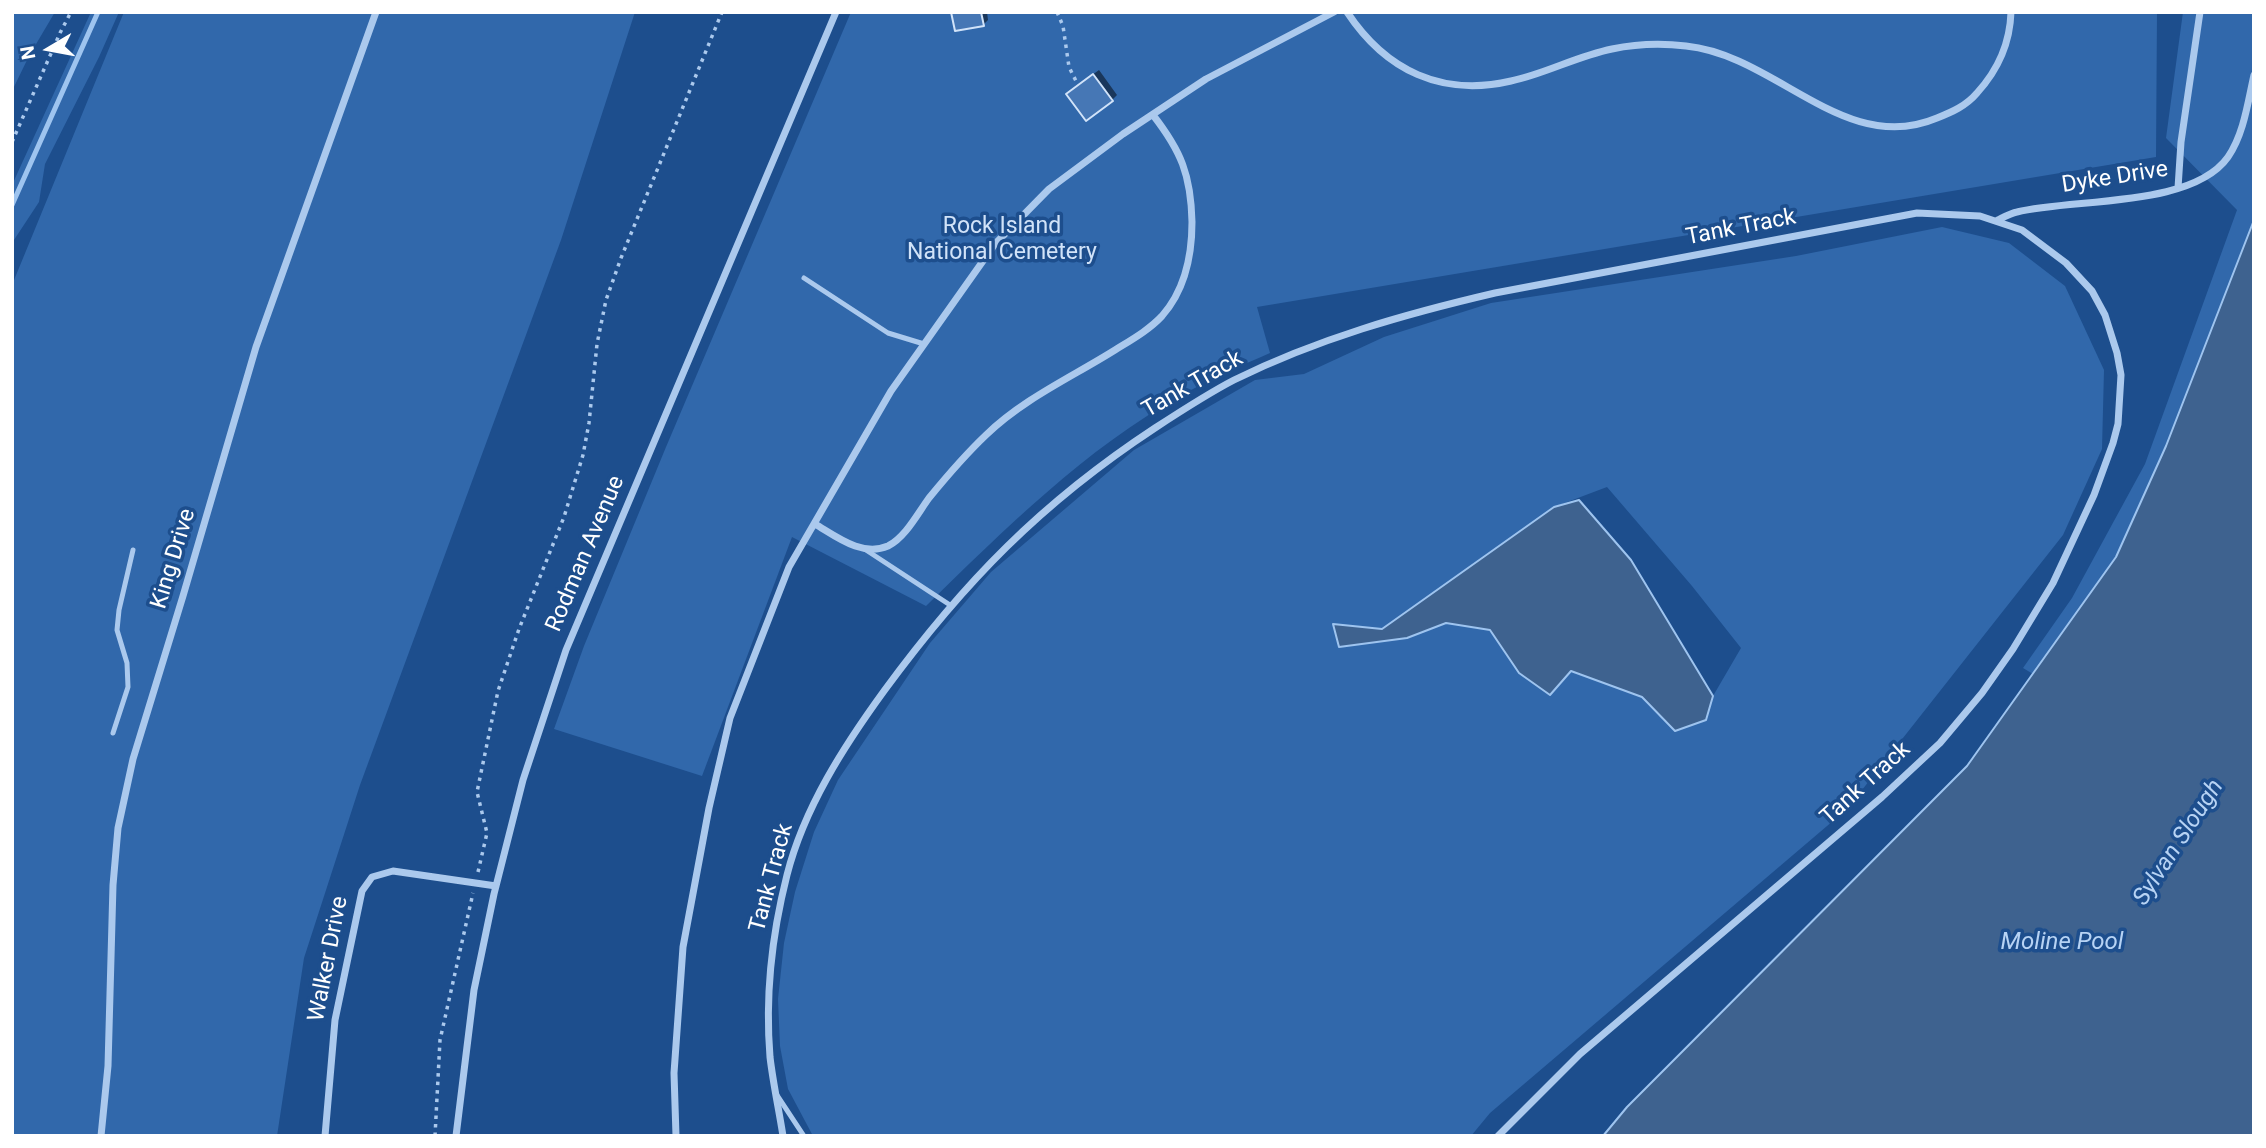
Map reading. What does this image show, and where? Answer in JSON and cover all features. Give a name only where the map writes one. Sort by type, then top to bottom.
[{"type":"street","name":"King Drive","points":[[101,1136],[108,1066],[113,885],[118,828],[133,759],[256,347],[376,12]]},
{"type":"street","name":"Rodman Avenue","points":[[456,1136],[474,990],[496,886],[523,780],[566,650],[836,12]]},
{"type":"street","points":[[676,1136],[674,1073],[683,947],[709,808],[730,718],[789,567],[891,391],[995,244],[1040,198],[1079,165],[1206,79],[1334,12]]},
{"type":"street","points":[[1347,12],[1359,30],[1387,57],[1424,78],[1451,85],[1470,87],[1512,81],[1611,49],[1637,45],[1686,46],[1709,49],[1757,68],[1841,116],[1863,124],[1896,128],[1923,123],[1968,103],[1998,65],[2011,27],[2011,12]]},
{"type":"street","points":[[2178,188],[2181,142],[2200,12]]},
{"type":"street","name":"Dyke Drive","points":[[1997,220],[2017,212],[2137,197],[2178,188],[2207,174],[2229,156],[2239,132],[2254,75]]},
{"type":"street","points":[[815,524],[866,550],[886,547],[896,541],[932,495],[987,433],[1032,400],[1142,333],[1162,316],[1184,279],[1189,260],[1192,235],[1191,202],[1180,154],[1153,115]]},
{"type":"street","name":"Tank Track","points":[[783,1136],[771,1058],[769,1014],[773,944],[788,872],[804,826],[847,744],[950,605],[1000,551],[1056,500],[1115,455],[1231,382],[1346,333],[1427,309],[1495,293],[1917,214],[1970,215],[1997,220],[2022,230],[2066,263],[2092,291],[2105,315],[2121,375],[2120,402],[2113,443],[2094,495],[2053,583],[2013,649],[1982,693],[1940,743],[1872,806],[1589,1045],[1498,1136]]},
{"type":"street","name":"Walker Drive","points":[[325,1136],[335,1020],[362,891],[372,877],[393,871],[496,886]]},
{"type":"lane","points":[[804,278],[888,333],[924,344]]},
{"type":"lane","points":[[113,733],[128,687],[127,663],[117,630],[133,550]]},
{"type":"lane","points":[[866,550],[950,605]]},
{"type":"lane","points":[[776,1093],[804,1136]]},
{"type":"path","points":[[12,142],[71,12]]},
{"type":"path","points":[[435,1136],[440,1040],[487,833],[477,792],[498,691],[519,629],[564,517],[583,455],[597,344],[606,300],[722,12]]},
{"type":"path","points":[[1057,12],[1063,26],[1069,67],[1076,81]]},
{"type":"green space","points":[[12,12],[55,12],[12,91]]},
{"type":"green space","points":[[91,12],[119,12],[45,164],[39,202],[12,243],[12,185]]},
{"type":"green space","points":[[124,12],[635,12],[561,240],[360,785],[304,958],[277,1136],[12,1136],[12,285]]},
{"type":"green space","name":"Rock Island National Cemetery","points":[[851,12],[2157,12],[2156,157],[1257,307],[1270,353],[1193,389],[1112,440],[1047,492],[926,606],[792,537],[702,776],[554,729],[584,646],[666,447]]},
{"type":"green space","points":[[2183,12],[2254,12],[2254,220],[2166,446],[2116,557],[2033,674],[2023,668],[2072,598],[2145,464],[2237,210],[2166,138]]},
{"type":"green space","points":[[1942,227],[2009,243],[2065,286],[2104,370],[2102,449],[2063,535],[1847,809],[1490,1113],[1471,1136],[813,1136],[788,1089],[780,1046],[778,999],[784,943],[795,892],[814,832],[838,780],[930,643],[991,572],[1134,450],[1255,380],[1304,374],[1384,337],[1491,303],[1796,256]],"holes":[[[1607,487],[1741,648],[1713,696],[1706,720],[1675,731],[1642,697],[1570,671],[1550,695],[1519,673],[1490,630],[1447,623],[1407,638],[1334,624],[1382,629],[1554,507]]]},
{"type":"water","name":"Moline Pool","points":[[2254,220],[2254,1136],[1603,1136],[1627,1107],[1967,766],[2116,557],[2166,446]]},
{"type":"water","points":[[1579,500],[1631,560],[1713,696],[1706,720],[1675,731],[1642,697],[1571,671],[1550,695],[1519,673],[1490,630],[1446,623],[1407,638],[1339,647],[1333,624],[1382,629],[1554,507]]},
{"type":"building","points":[[951,12],[981,12],[984,26],[955,31]]},
{"type":"building","points":[[1093,74],[1113,101],[1086,121],[1066,94]]},
{"type":"waterway","points":[[12,205],[98,12]]},
{"type":"water label","name":"Sylvan Slough","points":[[2179,843]]}]
